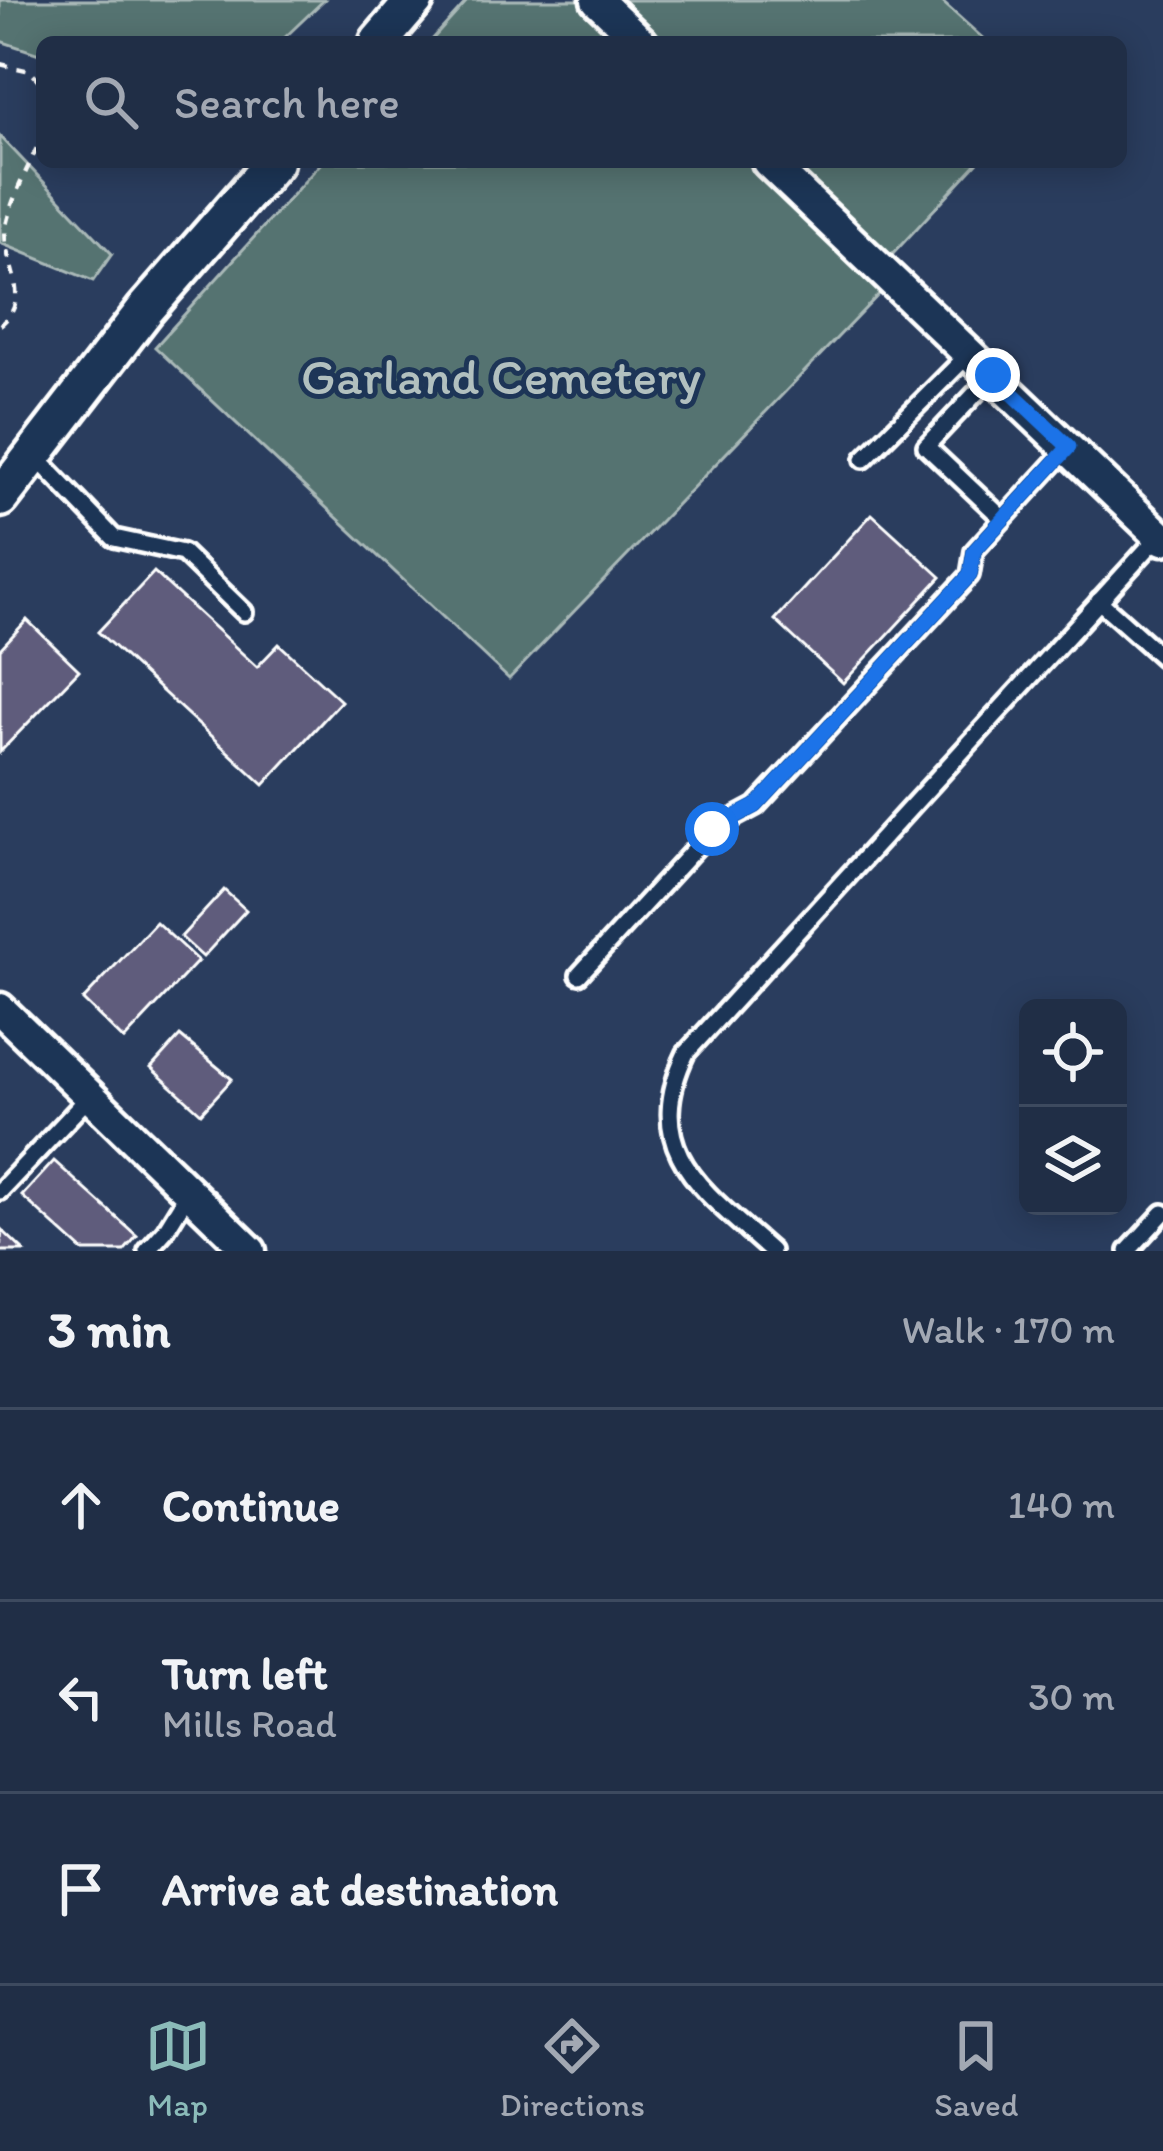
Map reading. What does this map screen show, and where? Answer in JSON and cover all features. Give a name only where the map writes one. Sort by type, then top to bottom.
[{"type":"street","points":[[384,36],[416,0]]},
{"type":"street","points":[[597,0],[635,36]]},
{"type":"street","points":[[0,498],[145,310],[269,168]]},
{"type":"street","points":[[774,168],[1161,537]]},
{"type":"street","points":[[0,1009],[189,1192],[237,1247]]},
{"type":"lane","points":[[864,459],[970,352]]},
{"type":"lane","points":[[993,375],[926,446],[1003,519]]},
{"type":"lane","points":[[579,975],[712,829],[756,806],[970,575],[974,551],[1069,447]]},
{"type":"lane","points":[[34,455],[113,538],[182,553],[244,612]]},
{"type":"lane","points":[[771,1251],[687,1175],[670,1125],[672,1082],[686,1053],[1161,537]]},
{"type":"lane","points":[[1099,601],[1163,658]]},
{"type":"lane","points":[[0,1191],[90,1096]]},
{"type":"lane","points":[[147,1251],[166,1231],[189,1192]]},
{"type":"lane","points":[[1129,1251],[1163,1213]]},
{"type":"path","points":[[0,64],[30,71],[36,78]]},
{"type":"path","points":[[0,325],[18,300],[4,231],[36,151]]},
{"type":"green space","points":[[0,0],[324,0],[286,36],[36,36],[36,53],[0,41]]},
{"type":"green space","points":[[468,0],[581,0],[619,36],[435,36]]},
{"type":"green space","points":[[623,0],[940,0],[980,36],[660,36]]},
{"type":"green space","points":[[0,136],[112,254],[93,281],[0,243]]},
{"type":"green space","name":"Garland Cemetery","points":[[317,168],[757,168],[884,289],[509,679],[155,347]]},
{"type":"green space","points":[[797,168],[972,168],[890,257]]},
{"type":"building","points":[[872,514],[941,577],[843,683],[775,620]]},
{"type":"building","points":[[154,572],[257,667],[279,644],[341,701],[264,785],[98,632]]},
{"type":"building","points":[[27,620],[79,670],[0,752],[0,649]]},
{"type":"building","points":[[224,890],[246,910],[203,957],[181,937]]},
{"type":"building","points":[[156,922],[198,961],[124,1040],[83,1000]]},
{"type":"building","points":[[180,1036],[232,1079],[201,1113],[151,1068]]},
{"type":"building","points":[[54,1161],[137,1236],[124,1251],[83,1251],[22,1196]]},
{"type":"building","points":[[2,1230],[24,1251],[0,1251]]},
{"type":"route","points":[[712,829],[756,806],[970,575],[974,551],[1069,447],[993,375]]}]
